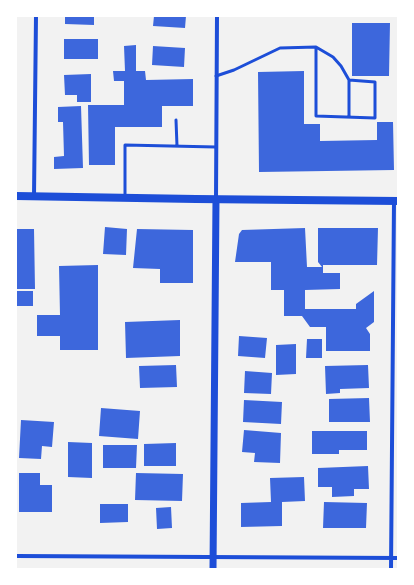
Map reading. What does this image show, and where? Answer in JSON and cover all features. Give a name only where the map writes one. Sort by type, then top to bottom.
[{"type":"main road","points":[[16,196],[396,201]]},
{"type":"street","points":[[34,196],[36,16]]},
{"type":"street","points":[[213,569],[217,16]]},
{"type":"street","points":[[391,569],[396,201]]},
{"type":"street","points":[[16,556],[398,558]]},
{"type":"lane","points":[[216,76],[234,70],[280,48],[316,47],[333,57],[341,66],[349,80],[349,116]]},
{"type":"lane","points":[[316,47],[316,116],[375,118],[375,82],[349,80]]},
{"type":"lane","points":[[176,120],[177,146]]},
{"type":"lane","points":[[125,198],[125,145],[216,147]]},
{"type":"building","points":[[65,16],[94,16],[94,25],[65,24]]},
{"type":"building","points":[[154,16],[186,16],[185,28],[153,26]]},
{"type":"building","points":[[352,23],[390,23],[389,76],[352,76]]},
{"type":"building","points":[[64,39],[98,39],[98,59],[64,59]]},
{"type":"building","points":[[136,45],[136,71],[145,71],[146,80],[193,79],[193,106],[162,106],[162,127],[115,127],[115,165],[89,165],[88,105],[124,105],[124,81],[114,81],[113,71],[125,71],[124,46]]},
{"type":"building","points":[[153,46],[185,48],[184,67],[152,65]]},
{"type":"building","points":[[304,71],[304,124],[320,124],[320,141],[377,140],[377,122],[393,122],[394,170],[259,172],[258,72]]},
{"type":"building","points":[[91,74],[91,102],[77,102],[77,95],[65,95],[64,75]]},
{"type":"building","points":[[81,106],[83,168],[54,169],[54,157],[64,156],[63,122],[58,122],[58,107]]},
{"type":"building","points":[[105,227],[127,229],[126,255],[103,254]]},
{"type":"building","points":[[305,228],[307,267],[322,267],[318,262],[318,228],[378,228],[377,265],[323,265],[323,273],[340,273],[340,289],[305,290],[305,309],[356,309],[356,304],[374,291],[374,322],[366,328],[370,334],[370,351],[326,351],[326,327],[310,327],[302,316],[284,316],[284,290],[271,290],[271,262],[235,262],[239,234],[242,230]]},
{"type":"building","points":[[16,229],[34,229],[35,289],[16,289]]},
{"type":"building","points":[[137,229],[193,230],[193,283],[160,283],[160,269],[133,268]]},
{"type":"building","points":[[98,265],[98,350],[60,350],[60,336],[37,336],[37,315],[60,315],[59,266]]},
{"type":"building","points":[[16,291],[33,291],[33,306],[16,306]]},
{"type":"building","points":[[180,320],[180,356],[126,358],[125,322]]},
{"type":"building","points":[[239,336],[267,338],[265,358],[238,356]]},
{"type":"building","points":[[307,339],[322,339],[322,358],[306,358]]},
{"type":"building","points":[[296,344],[296,374],[276,375],[276,345]]},
{"type":"building","points":[[176,365],[177,387],[140,388],[139,366]]},
{"type":"building","points":[[368,365],[369,388],[340,389],[340,393],[326,394],[325,366]]},
{"type":"building","points":[[245,371],[272,373],[271,394],[244,393]]},
{"type":"building","points":[[369,398],[370,422],[329,422],[329,399]]},
{"type":"building","points":[[244,400],[282,402],[281,424],[243,422]]},
{"type":"building","points":[[101,408],[140,411],[138,439],[99,436]]},
{"type":"building","points":[[21,420],[54,422],[52,447],[42,446],[41,459],[19,458]]},
{"type":"building","points":[[244,430],[281,433],[280,463],[254,462],[255,453],[242,452]]},
{"type":"building","points":[[312,431],[367,431],[367,450],[339,450],[339,454],[312,454]]},
{"type":"building","points":[[68,442],[92,443],[92,478],[68,477]]},
{"type":"building","points":[[176,443],[176,466],[144,466],[144,444]]},
{"type":"building","points":[[103,445],[137,445],[136,468],[103,468]]},
{"type":"building","points":[[368,466],[369,489],[354,489],[354,496],[332,497],[332,487],[318,487],[318,468]]},
{"type":"building","points":[[19,473],[40,473],[40,485],[52,485],[52,512],[19,512]]},
{"type":"building","points":[[136,473],[183,474],[182,501],[135,500]]},
{"type":"building","points":[[304,477],[305,501],[282,502],[282,526],[241,527],[241,503],[271,502],[270,478]]},
{"type":"building","points":[[324,502],[367,503],[366,528],[323,528]]},
{"type":"building","points":[[100,504],[128,504],[128,522],[100,523]]},
{"type":"building","points":[[171,507],[172,528],[157,529],[156,508]]}]
